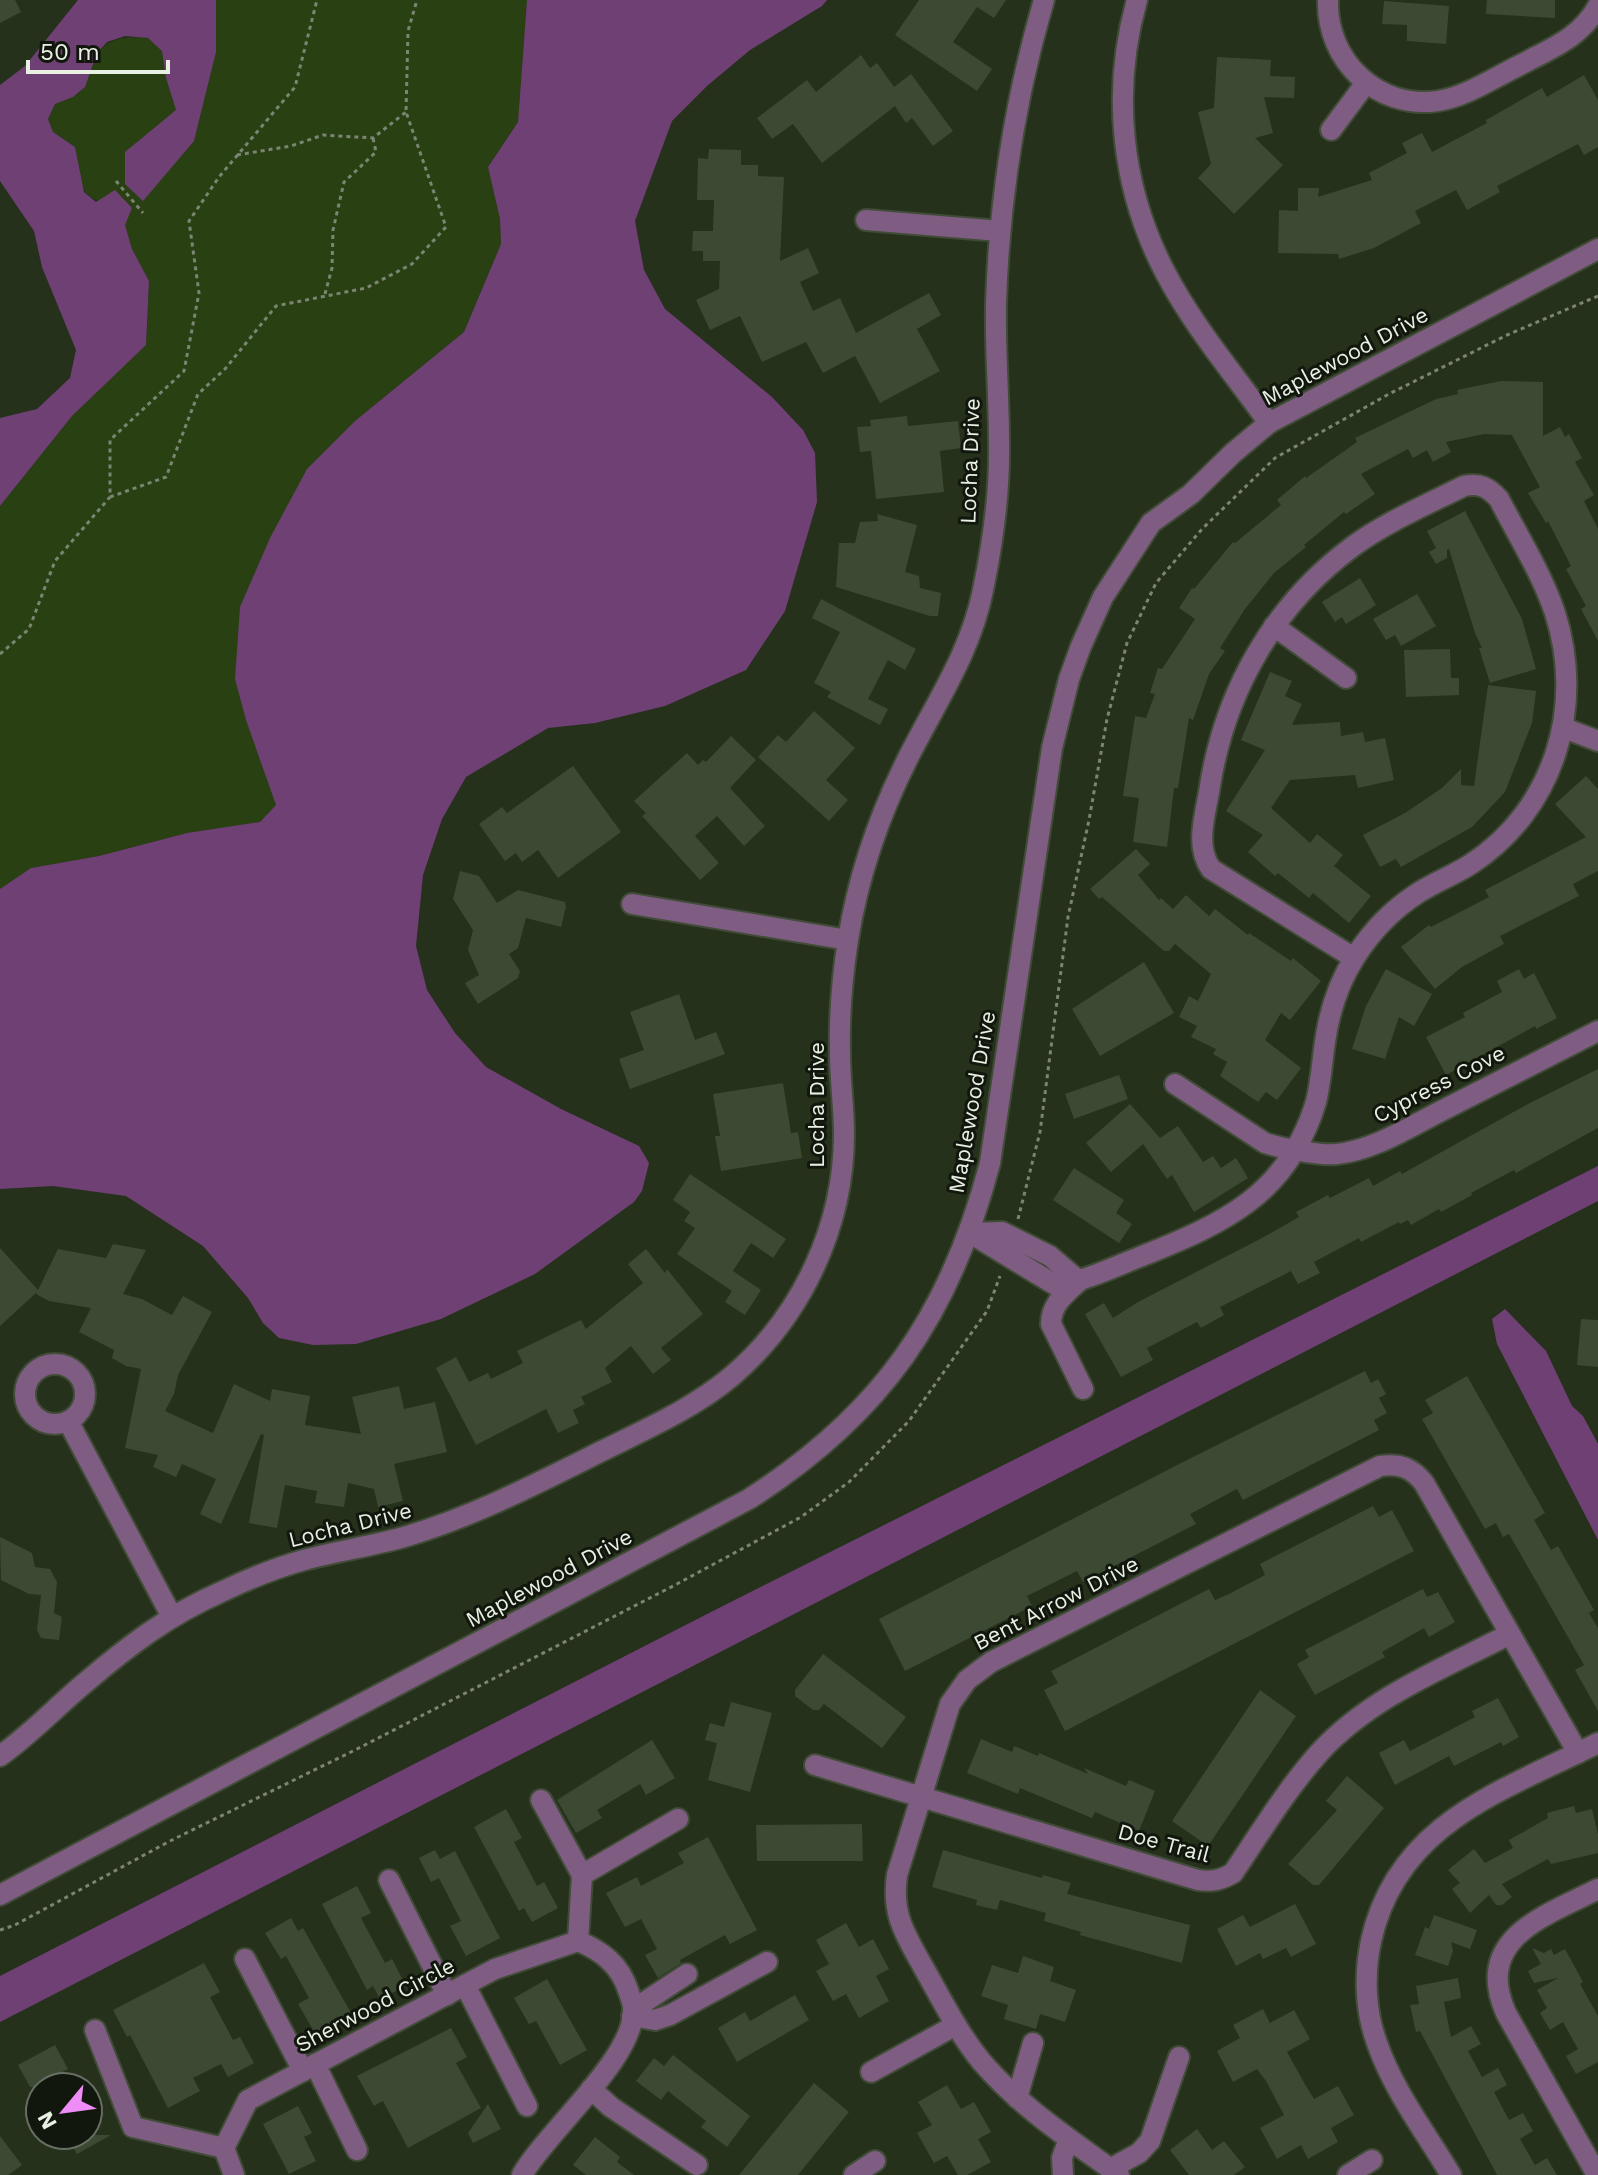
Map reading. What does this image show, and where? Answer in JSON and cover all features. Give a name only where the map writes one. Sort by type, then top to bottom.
[{"type":"street","name":"Locha Drive","points":[[0,1756],[31,1733],[84,1683],[171,1615],[272,1570],[398,1538],[497,1504],[679,1412],[750,1360],[778,1329],[814,1269],[836,1203],[843,1162],[841,998],[848,940],[868,856],[908,758],[956,672],[972,632],[983,590],[998,469],[996,304],[1000,231],[1019,103],[1044,0]]},
{"type":"street","points":[[1137,0],[1127,44],[1123,103],[1130,177],[1142,220],[1166,275],[1181,300],[1269,423]]},
{"type":"street","points":[[1328,0],[1334,41],[1350,68],[1382,93],[1409,101],[1439,101],[1454,97],[1568,40],[1589,20],[1598,6]]},
{"type":"street","points":[[1331,130],[1366,83]]},
{"type":"street","points":[[866,220],[1000,231]]},
{"type":"street","name":"Maplewood Drive","points":[[0,1895],[735,1506],[779,1480],[859,1411],[894,1371],[925,1327],[970,1233],[990,1163],[1052,748],[1069,679],[1103,597],[1151,523],[1191,494],[1269,423],[1598,249]]},
{"type":"street","points":[[970,1233],[1057,1286],[1079,1281],[1200,1233],[1250,1202],[1272,1181],[1296,1148],[1316,1101],[1335,997],[1354,958],[1394,911],[1496,845],[1535,799],[1549,772],[1564,728],[1567,668],[1554,609],[1499,499],[1490,489],[1477,484],[1464,486],[1414,511],[1351,548],[1317,576],[1274,626],[1242,679],[1225,719],[1214,762],[1201,844],[1203,857],[1211,869],[1354,958]]},
{"type":"street","points":[[1274,626],[1346,678]]},
{"type":"street","points":[[1564,728],[1598,741]]},
{"type":"street","points":[[632,904],[848,940]]},
{"type":"street","name":"Cypress Cove","points":[[1175,1084],[1252,1136],[1280,1148],[1296,1148],[1322,1155],[1338,1154],[1382,1141],[1598,1031]]},
{"type":"street","points":[[1079,1281],[1059,1299],[1051,1312],[1051,1324],[1083,1389]]},
{"type":"street","points":[[68,1421],[171,1615]]},
{"type":"street","name":"Bent Arrow Drive","points":[[1115,2172],[1017,2098],[980,2059],[956,2025],[898,1920],[894,1896],[897,1875],[920,1797],[950,1704],[978,1670],[1380,1466],[1392,1464],[1405,1467],[1424,1483],[1578,1753]]},
{"type":"street","name":"Doe Trail","points":[[815,1765],[1198,1880],[1222,1880],[1233,1873],[1292,1786],[1340,1733],[1399,1690],[1510,1634]]},
{"type":"street","points":[[1451,2175],[1392,2078],[1375,2039],[1366,1981],[1375,1923],[1393,1882],[1409,1858],[1440,1827],[1464,1811],[1598,1743]]},
{"type":"street","points":[[522,2175],[606,2072],[625,2041],[633,2012],[623,1974],[607,1957],[578,1941],[582,1875],[541,1800]]},
{"type":"street","points":[[582,1875],[678,1819]]},
{"type":"street","points":[[389,1880],[527,2106]]},
{"type":"street","points":[[1597,2175],[1506,2013],[1497,1987],[1501,1957],[1517,1933],[1598,1889]]},
{"type":"street","name":"Sherwood Circle","points":[[224,2148],[248,2100],[495,1969],[578,1941]]},
{"type":"street","points":[[245,1959],[357,2150]]},
{"type":"street","points":[[633,2012],[655,2020],[670,2015],[767,1962]]},
{"type":"street","points":[[633,2012],[687,1974]]},
{"type":"street","points":[[871,2072],[956,2025]]},
{"type":"street","points":[[95,2030],[133,2127],[224,2148],[234,2175]]},
{"type":"street","points":[[1017,2098],[1033,2043]]},
{"type":"street","points":[[1115,2172],[1150,2141],[1179,2057]]},
{"type":"street","points":[[591,2089],[611,2107],[697,2165]]},
{"type":"street","points":[[1063,2175],[1062,2158],[1069,2139]]},
{"type":"street","points":[[1348,2175],[1372,2160]]},
{"type":"street","points":[[854,2175],[875,2161]]},
{"type":"path","points":[[110,497],[110,440],[184,371],[199,293],[189,221],[237,155],[295,87],[317,0]]},
{"type":"path","points":[[0,654],[29,629],[55,561],[110,497],[166,477],[198,394],[225,369],[276,306],[366,288],[412,264],[446,227],[406,112],[408,31],[417,0]]},
{"type":"path","points":[[237,155],[291,146],[323,135],[373,138],[406,112]]},
{"type":"path","points":[[324,296],[332,268],[333,230],[344,182],[376,152],[373,138]]},
{"type":"path","points":[[116,181],[143,213]]},
{"type":"path","points":[[1018,1219],[1040,1132],[1068,917],[1107,719],[1127,643],[1156,583],[1202,529],[1275,458],[1389,394],[1507,335],[1598,296]]},
{"type":"path","points":[[0,1930],[447,1703],[801,1517],[849,1482],[909,1421],[987,1311],[1001,1274]]},
{"type":"green space","points":[[216,0],[527,0],[518,122],[488,167],[500,219],[501,244],[464,332],[355,421],[307,469],[265,769],[276,805],[260,822],[187,833],[99,856],[31,868],[0,889],[0,506],[72,416],[146,345],[149,281],[132,249],[124,224],[132,208],[102,202],[87,193],[75,147],[53,132],[48,119],[55,104],[83,89],[93,61],[104,46],[119,39],[148,38],[162,51],[176,110],[194,141],[216,52]]},
{"type":"shaded area","points":[[78,0],[216,0],[216,52],[194,141],[143,201],[125,184],[125,152],[176,110],[162,51],[148,38],[125,36],[107,42],[97,53],[85,87],[73,97],[55,104],[48,119],[53,132],[75,147],[84,192],[96,202],[115,190],[132,208],[125,225],[132,249],[149,281],[146,345],[72,416],[0,506],[0,418],[37,409],[70,378],[76,350],[42,267],[34,231],[0,181],[0,85],[25,66]]},
{"type":"shaded area","points":[[527,0],[827,0],[750,50],[672,121],[635,221],[644,270],[665,309],[772,397],[803,430],[815,453],[817,502],[785,611],[746,670],[665,706],[595,723],[548,728],[466,777],[442,819],[423,875],[416,946],[427,990],[455,1033],[486,1067],[561,1109],[639,1146],[649,1163],[642,1191],[634,1202],[535,1274],[441,1319],[356,1344],[313,1345],[279,1338],[263,1323],[248,1298],[203,1246],[126,1196],[53,1186],[0,1189],[0,889],[31,868],[99,856],[187,833],[260,822],[276,805],[235,679],[240,607],[270,538],[307,469],[355,421],[464,332],[501,244],[500,219],[488,167],[518,122]]},
{"type":"shaded area","points":[[1598,1166],[1598,1201],[0,2022],[0,1976],[711,1612]]},
{"type":"shaded area","points":[[1505,1309],[1546,1351],[1572,1406],[1583,1416],[1598,1444],[1598,1540],[1497,1344],[1492,1319]]},
{"type":"building","points":[[0,0],[15,0],[21,12],[0,23]]},
{"type":"building","points":[[919,0],[1006,0],[994,18],[977,7],[953,42],[992,69],[977,91],[895,35]]},
{"type":"building","points":[[1487,0],[1555,0],[1555,18],[1486,14]]},
{"type":"building","points":[[1384,1],[1449,6],[1446,44],[1407,41],[1407,25],[1382,24]]},
{"type":"building","points":[[861,55],[870,68],[877,63],[894,87],[911,74],[953,131],[933,146],[912,118],[906,123],[895,106],[822,163],[793,124],[772,139],[757,118],[807,80],[816,92]]},
{"type":"building","points":[[1217,57],[1271,60],[1270,76],[1295,77],[1294,98],[1264,97],[1273,133],[1255,138],[1283,165],[1234,214],[1198,178],[1211,164],[1198,112],[1214,108]]},
{"type":"building","points":[[1584,75],[1598,100],[1598,147],[1584,155],[1578,144],[1497,186],[1500,192],[1467,210],[1456,190],[1415,211],[1421,223],[1374,248],[1339,259],[1338,254],[1278,253],[1279,210],[1298,211],[1298,188],[1319,188],[1318,197],[1372,180],[1369,173],[1407,153],[1402,143],[1422,133],[1432,152],[1487,123],[1486,120],[1542,88],[1547,97]]},
{"type":"building","points":[[709,149],[741,150],[741,165],[758,165],[758,176],[784,177],[780,261],[808,248],[819,273],[800,282],[813,311],[840,298],[856,333],[929,293],[941,315],[917,329],[940,371],[880,403],[855,356],[823,373],[806,342],[762,362],[740,316],[710,330],[696,300],[719,289],[720,261],[703,261],[703,251],[692,251],[693,231],[713,231],[714,200],[697,200],[698,158],[708,159]]},
{"type":"building","points":[[1501,381],[1543,382],[1543,436],[1560,427],[1565,437],[1569,434],[1582,458],[1575,462],[1594,495],[1584,501],[1598,529],[1598,641],[1581,609],[1586,606],[1566,569],[1571,566],[1548,521],[1546,523],[1528,493],[1540,487],[1512,435],[1484,434],[1446,442],[1451,452],[1433,462],[1427,450],[1413,458],[1408,449],[1361,474],[1375,494],[1346,514],[1344,512],[1304,545],[1306,547],[1274,573],[1245,609],[1220,648],[1225,651],[1209,674],[1193,720],[1189,718],[1178,788],[1174,788],[1167,847],[1133,842],[1139,798],[1123,796],[1135,716],[1146,718],[1155,694],[1150,693],[1158,668],[1162,669],[1195,619],[1179,608],[1192,588],[1233,542],[1281,505],[1277,500],[1305,476],[1357,442],[1355,438],[1436,399],[1458,394],[1457,390]]},
{"type":"building","points":[[907,416],[908,426],[958,421],[961,448],[940,451],[944,492],[876,499],[871,451],[860,452],[857,427],[871,426],[870,420]]},
{"type":"building","points":[[1465,511],[1522,619],[1536,669],[1490,683],[1479,648],[1482,648],[1449,549],[1447,558],[1436,564],[1429,552],[1436,548],[1427,531]]},
{"type":"building","points":[[877,514],[917,525],[905,572],[919,576],[920,588],[941,593],[938,616],[836,587],[839,543],[855,543],[860,522],[878,521]]},
{"type":"building","points":[[1360,578],[1376,605],[1346,624],[1342,617],[1335,622],[1322,602]]},
{"type":"building","points":[[1417,594],[1436,626],[1401,646],[1395,635],[1386,640],[1373,619]]},
{"type":"building","points":[[821,599],[916,649],[905,670],[888,660],[868,699],[888,709],[880,725],[827,697],[831,692],[814,683],[840,632],[812,618]]},
{"type":"building","points":[[1450,649],[1451,678],[1459,678],[1459,695],[1406,697],[1404,650]]},
{"type":"building","points":[[1270,672],[1292,681],[1285,696],[1302,704],[1292,725],[1340,722],[1341,736],[1363,732],[1365,742],[1385,738],[1394,780],[1358,788],[1355,775],[1290,780],[1271,808],[1310,843],[1317,834],[1343,855],[1334,866],[1371,896],[1349,923],[1313,893],[1309,898],[1278,873],[1275,876],[1248,852],[1263,835],[1226,811],[1265,750],[1241,740]]},
{"type":"building","points":[[1488,685],[1536,691],[1532,723],[1505,792],[1472,827],[1401,867],[1396,859],[1380,867],[1363,835],[1405,813],[1442,788],[1461,769],[1461,785],[1474,786]]},
{"type":"building","points":[[814,711],[855,748],[826,780],[848,800],[829,821],[758,757],[778,735],[786,742]]},
{"type":"building","points":[[731,736],[756,760],[730,788],[765,826],[744,846],[717,816],[695,836],[719,863],[700,880],[642,816],[646,813],[634,801],[687,753],[698,765],[703,760],[706,762]]},
{"type":"building","points":[[573,766],[621,832],[558,878],[538,850],[522,862],[516,853],[505,861],[479,824],[502,807],[507,813]]},
{"type":"building","points":[[1586,776],[1598,789],[1598,871],[1573,884],[1579,896],[1500,936],[1504,944],[1462,967],[1435,989],[1401,947],[1429,925],[1431,927],[1489,897],[1485,890],[1586,837],[1555,804]]},
{"type":"building","points":[[1136,849],[1150,864],[1138,875],[1159,900],[1161,898],[1173,909],[1186,895],[1209,916],[1215,909],[1248,935],[1291,961],[1293,958],[1321,981],[1290,1020],[1281,1013],[1265,1040],[1301,1068],[1277,1100],[1266,1092],[1258,1102],[1220,1076],[1227,1062],[1213,1054],[1216,1049],[1191,1037],[1197,1026],[1179,1017],[1189,996],[1198,1001],[1211,974],[1175,944],[1169,951],[1164,951],[1090,889]]},
{"type":"building","points":[[460,871],[479,876],[497,903],[518,890],[565,902],[566,907],[561,927],[526,918],[518,948],[509,954],[520,971],[518,978],[478,1004],[465,983],[479,975],[468,950],[473,930],[453,899]]},
{"type":"building","points":[[1144,962],[1174,1013],[1100,1056],[1072,1009]]},
{"type":"building","points":[[1386,969],[1432,994],[1414,1026],[1399,1017],[1385,1059],[1352,1049],[1366,1006]]},
{"type":"building","points":[[1519,969],[1524,979],[1534,973],[1557,1018],[1536,1029],[1535,1026],[1446,1075],[1426,1037],[1465,1017],[1463,1013],[1502,992],[1497,981]]},
{"type":"building","points":[[679,994],[695,1040],[716,1032],[725,1054],[630,1089],[619,1059],[644,1050],[630,1012]]},
{"type":"building","points":[[1598,1069],[1598,1128],[1516,1173],[1514,1170],[1471,1193],[1441,1212],[1439,1209],[1411,1225],[1408,1220],[1399,1222],[1361,1242],[1359,1238],[1314,1262],[1320,1273],[1298,1284],[1291,1271],[1220,1307],[1224,1315],[1201,1328],[1197,1322],[1147,1348],[1153,1360],[1121,1377],[1085,1314],[1104,1303],[1113,1318],[1299,1217],[1296,1212],[1328,1195],[1330,1198],[1369,1178],[1373,1186],[1400,1171],[1402,1174]]},
{"type":"building","points":[[1119,1075],[1128,1099],[1074,1119],[1065,1094]]},
{"type":"building","points":[[783,1083],[791,1133],[798,1132],[802,1158],[721,1171],[715,1136],[720,1136],[713,1094]]},
{"type":"building","points":[[1130,1104],[1160,1138],[1178,1126],[1203,1162],[1213,1156],[1221,1168],[1236,1158],[1248,1178],[1194,1212],[1172,1175],[1167,1179],[1143,1144],[1111,1172],[1086,1143]]},
{"type":"building","points":[[1074,1168],[1124,1200],[1116,1213],[1132,1224],[1119,1243],[1053,1200]]},
{"type":"building","points":[[690,1174],[786,1239],[773,1258],[751,1243],[733,1271],[761,1290],[745,1315],[725,1302],[732,1291],[677,1254],[695,1228],[684,1221],[690,1212],[673,1200]]},
{"type":"building","points":[[113,1244],[146,1250],[123,1294],[142,1299],[172,1315],[183,1296],[212,1312],[178,1375],[174,1394],[165,1411],[213,1433],[234,1384],[270,1401],[272,1389],[310,1396],[305,1425],[361,1434],[352,1397],[399,1386],[404,1409],[435,1402],[447,1452],[394,1464],[403,1501],[378,1507],[374,1489],[348,1483],[344,1507],[315,1503],[317,1491],[285,1485],[277,1528],[249,1523],[264,1435],[261,1434],[221,1524],[200,1514],[216,1479],[182,1464],[176,1477],[153,1467],[158,1455],[125,1448],[141,1369],[126,1366],[112,1358],[114,1350],[79,1332],[91,1308],[49,1301],[37,1292],[0,1326],[0,1248],[38,1290],[58,1249],[106,1258]]},
{"type":"building","points":[[646,1249],[665,1273],[667,1269],[703,1314],[661,1348],[671,1360],[653,1374],[631,1346],[605,1368],[612,1382],[581,1397],[585,1404],[573,1410],[579,1423],[558,1433],[546,1409],[476,1445],[436,1368],[456,1357],[469,1382],[488,1373],[491,1379],[523,1363],[517,1351],[581,1320],[586,1329],[643,1283],[628,1264]]},
{"type":"building","points":[[1581,1319],[1598,1320],[1598,1367],[1577,1365]]},
{"type":"building","points":[[1365,1371],[1371,1383],[1378,1379],[1386,1394],[1379,1398],[1387,1413],[1374,1420],[1379,1430],[1243,1500],[1237,1489],[1190,1514],[1196,1524],[1083,1582],[1077,1571],[1027,1596],[1032,1606],[905,1671],[879,1619]]},
{"type":"building","points":[[1467,1376],[1545,1513],[1534,1520],[1551,1550],[1558,1546],[1594,1610],[1589,1613],[1598,1628],[1598,1711],[1575,1670],[1584,1665],[1509,1534],[1503,1537],[1496,1523],[1485,1529],[1422,1419],[1433,1413],[1425,1400]]},
{"type":"building","points":[[1373,1506],[1379,1517],[1392,1510],[1414,1551],[1065,1731],[1044,1690],[1058,1683],[1051,1671],[1209,1589],[1215,1600],[1229,1594],[1265,1575],[1260,1564]]},
{"type":"building","points":[[0,1537],[32,1553],[35,1567],[50,1569],[57,1582],[54,1613],[62,1617],[59,1640],[41,1638],[37,1630],[41,1595],[29,1594],[1,1580]]},
{"type":"building","points":[[1423,1589],[1427,1597],[1438,1592],[1455,1622],[1429,1637],[1424,1628],[1382,1652],[1385,1657],[1315,1695],[1297,1664],[1309,1657],[1305,1650]]},
{"type":"building","points":[[823,1654],[906,1717],[882,1748],[824,1704],[819,1710],[813,1710],[795,1696],[795,1690]]},
{"type":"building","points":[[1260,1690],[1296,1716],[1208,1846],[1172,1821]]},
{"type":"building","points":[[1498,1698],[1519,1737],[1503,1746],[1501,1742],[1454,1766],[1449,1756],[1395,1785],[1379,1753],[1404,1740],[1410,1751],[1475,1717],[1472,1711]]},
{"type":"building","points":[[731,1702],[772,1713],[750,1792],[708,1780],[717,1743],[705,1740],[710,1723],[724,1727]]},
{"type":"building","points":[[981,1739],[1012,1752],[1014,1746],[1088,1774],[1084,1768],[1126,1786],[1129,1780],[1155,1791],[1139,1831],[1095,1812],[1092,1818],[1020,1788],[1018,1794],[967,1773]]},
{"type":"building","points":[[652,1740],[675,1778],[646,1795],[640,1784],[597,1810],[602,1818],[576,1833],[557,1800]]},
{"type":"building","points":[[1347,1776],[1384,1808],[1319,1885],[1313,1885],[1288,1864],[1337,1810],[1326,1801]]},
{"type":"building","points":[[1574,1806],[1576,1813],[1592,1809],[1598,1834],[1598,1853],[1551,1864],[1548,1859],[1502,1884],[1512,1897],[1502,1905],[1496,1905],[1489,1895],[1470,1913],[1452,1889],[1460,1883],[1448,1870],[1474,1849],[1485,1863],[1513,1848],[1509,1840],[1548,1818],[1547,1813]]},
{"type":"building","points":[[506,1809],[522,1838],[514,1842],[537,1886],[544,1882],[558,1908],[532,1922],[524,1908],[519,1911],[474,1827]]},
{"type":"building","points":[[862,1824],[863,1861],[757,1861],[756,1825]]},
{"type":"building","points":[[708,1837],[757,1930],[730,1944],[725,1935],[680,1960],[681,1963],[658,1978],[645,1955],[657,1949],[641,1919],[625,1927],[606,1893],[637,1877],[641,1886],[684,1863],[678,1853]]},
{"type":"building","points":[[435,1850],[440,1859],[455,1851],[500,1938],[466,1956],[450,1926],[461,1921],[439,1878],[431,1882],[419,1858]]},
{"type":"building","points":[[943,1850],[1071,1883],[1067,1894],[1190,1925],[1182,1963],[1080,1935],[1081,1932],[1044,1921],[1046,1913],[1000,1900],[997,1910],[976,1905],[977,1900],[932,1887]]},
{"type":"building","points":[[357,1886],[371,1913],[361,1918],[385,1963],[392,1959],[406,1986],[380,1999],[373,1986],[367,1990],[322,1904]]},
{"type":"building","points":[[1295,1904],[1316,1944],[1291,1957],[1286,1948],[1263,1959],[1260,1953],[1236,1966],[1217,1929],[1243,1915],[1250,1927]]},
{"type":"building","points":[[1434,1915],[1477,1930],[1470,1949],[1451,1942],[1453,1951],[1448,1966],[1415,1955],[1425,1927],[1429,1929]]},
{"type":"building","points":[[291,1918],[298,1931],[303,1928],[351,2013],[315,2033],[298,2004],[309,1998],[286,1956],[281,1959],[265,1933]]},
{"type":"building","points":[[846,1923],[859,1947],[873,1939],[889,1969],[876,1976],[889,2001],[859,2018],[846,1994],[833,2001],[816,1971],[829,1964],[816,1940]]},
{"type":"building","points":[[1532,1948],[1544,1953],[1551,1949],[1554,1955],[1565,1949],[1598,2016],[1598,2062],[1576,2074],[1566,2056],[1578,2049],[1563,2022],[1550,2030],[1540,2013],[1547,2008],[1537,1990],[1558,1978],[1534,1983],[1528,1971],[1541,1964]]},
{"type":"building","points":[[1023,1956],[1054,1967],[1050,1981],[1076,1990],[1065,2022],[1040,2014],[1036,2029],[1004,2019],[1008,2005],[981,1996],[992,1965],[1018,1973]]},
{"type":"building","points":[[204,1963],[220,1992],[210,1997],[233,2040],[240,2037],[254,2063],[228,2077],[221,2064],[193,2078],[200,2091],[168,2108],[130,2035],[127,2037],[113,2010]]},
{"type":"building","points":[[1458,1978],[1461,1998],[1444,2002],[1451,2037],[1471,2026],[1481,2044],[1468,2051],[1482,2077],[1498,2068],[1507,2085],[1494,2092],[1509,2120],[1523,2113],[1533,2131],[1520,2139],[1535,2165],[1547,2158],[1557,2175],[1497,2175],[1420,2031],[1416,2032],[1410,2005],[1419,2004],[1416,1986]]},
{"type":"building","points":[[547,1979],[587,2050],[560,2065],[536,2021],[529,2024],[514,1998]]},
{"type":"building","points":[[795,1995],[809,2020],[737,2062],[718,2028],[745,2012],[750,2021]]},
{"type":"building","points":[[1263,2009],[1270,2023],[1294,2010],[1310,2039],[1287,2052],[1306,2086],[1314,2099],[1338,2086],[1354,2115],[1331,2128],[1338,2142],[1308,2159],[1301,2145],[1277,2159],[1260,2128],[1284,2115],[1266,2081],[1257,2069],[1233,2082],[1217,2051],[1240,2038],[1233,2025]]},
{"type":"building","points":[[451,2028],[467,2057],[456,2063],[481,2108],[408,2148],[383,2101],[374,2106],[357,2076]]},
{"type":"building","points":[[55,2045],[68,2069],[24,2071],[24,2076],[18,2065]]},
{"type":"building","points":[[673,2055],[750,2116],[727,2147],[701,2127],[706,2121],[668,2091],[661,2100],[636,2081],[654,2058],[664,2066]]},
{"type":"building","points":[[814,2083],[849,2112],[798,2175],[739,2175]]},
{"type":"building","points":[[947,2085],[961,2109],[974,2102],[991,2132],[978,2139],[991,2162],[967,2175],[958,2175],[947,2156],[934,2163],[917,2133],[932,2125],[918,2102]]},
{"type":"building","points":[[488,2104],[501,2129],[473,2143],[468,2133]]},
{"type":"building","points":[[298,2106],[312,2133],[304,2137],[316,2161],[289,2174],[263,2124]]},
{"type":"building","points":[[1197,2129],[1212,2150],[1224,2141],[1245,2167],[1234,2175],[1189,2175],[1170,2150]]},
{"type":"building","points":[[0,2136],[22,2165],[8,2175],[0,2175]]},
{"type":"building","points":[[595,2137],[620,2157],[617,2162],[634,2175],[586,2175],[573,2165]]}]
